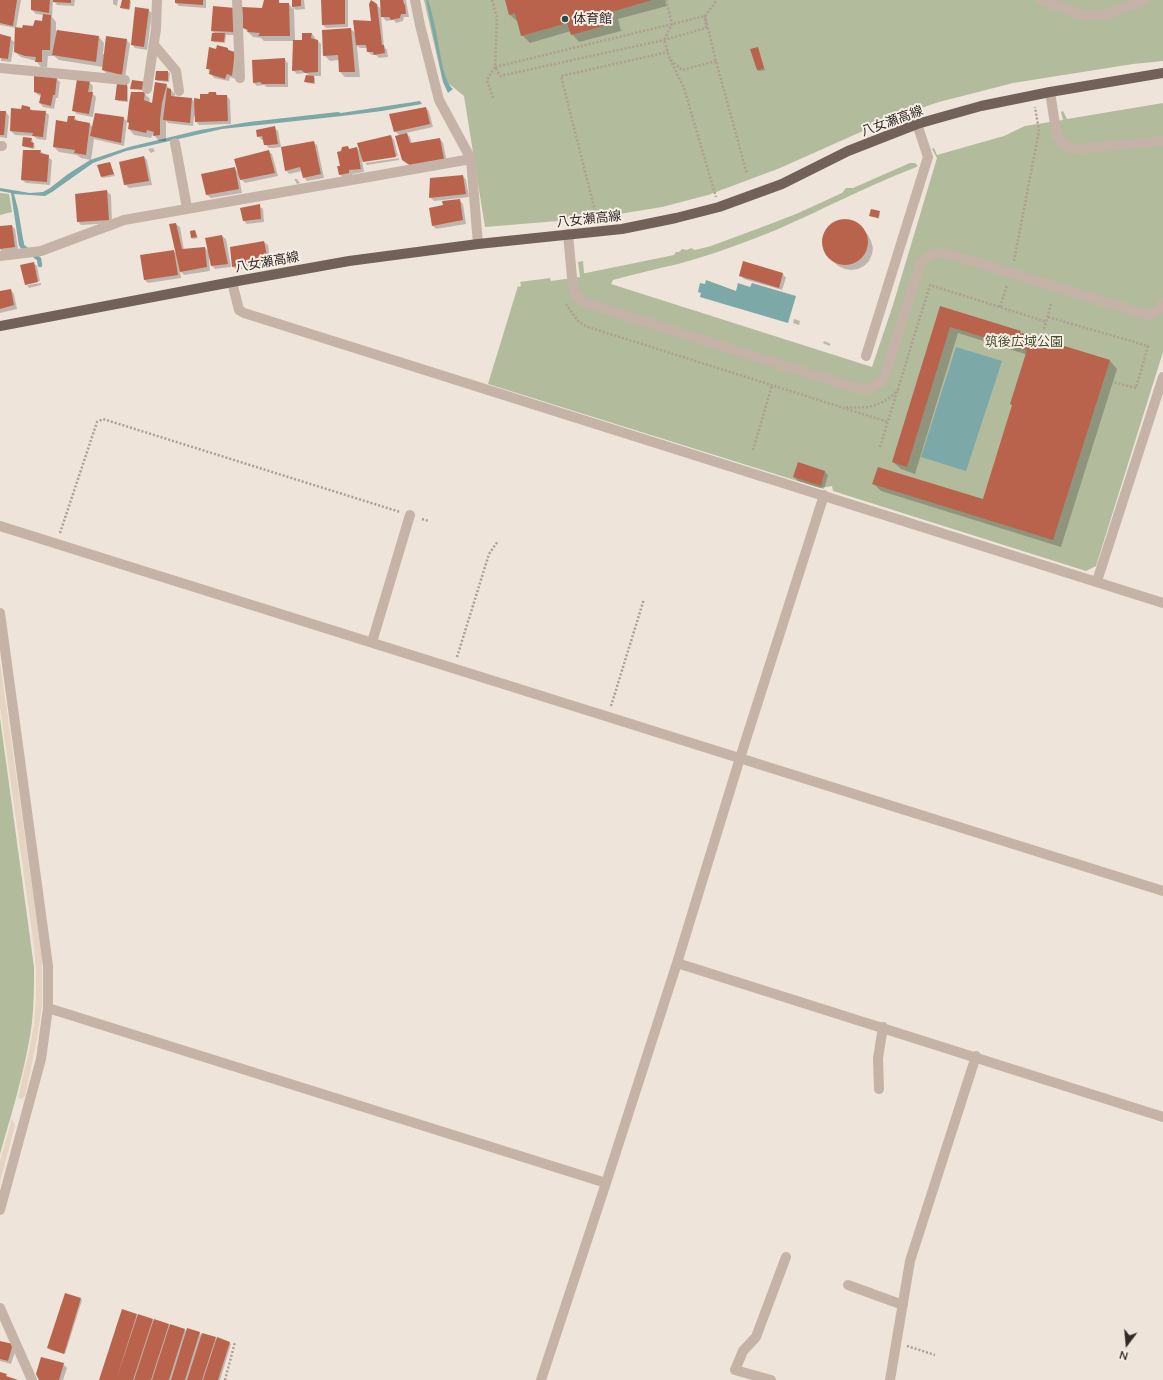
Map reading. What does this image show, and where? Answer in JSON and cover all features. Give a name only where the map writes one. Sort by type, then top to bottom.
[{"type":"main road","name":"八女瀬高線","points":[[0,326],[232,282],[349,262],[478,244],[630,227],[676,218],[719,207],[782,184],[848,151],[917,124],[981,106],[1050,92],[1163,73]]},
{"type":"street","points":[[147,89],[156,30],[157,0]]},
{"type":"street","points":[[237,0],[240,78]]},
{"type":"street","points":[[415,0],[439,100],[471,159],[478,244]]},
{"type":"street","points":[[1041,0],[1084,15],[1104,15],[1145,0]]},
{"type":"street","points":[[154,45],[176,71],[179,91]]},
{"type":"street","points":[[0,68],[125,80]]},
{"type":"street","points":[[1050,92],[1057,137],[1066,146],[1075,149],[1163,141]]},
{"type":"street","points":[[866,356],[928,157],[917,124]]},
{"type":"street","points":[[175,144],[187,208]]},
{"type":"street","points":[[0,256],[41,251],[124,220],[471,159]]},
{"type":"street","points":[[568,234],[573,288],[578,298],[586,303],[852,387],[864,389],[873,388],[881,382],[885,374],[920,264],[928,255],[936,252],[949,254],[1148,315],[1155,314],[1163,303]]},
{"type":"street","points":[[232,282],[239,310],[244,313],[1163,603]]},
{"type":"street","points":[[1097,581],[1163,376]]},
{"type":"street","points":[[540,1380],[606,1183],[677,962],[824,495]]},
{"type":"street","points":[[372,642],[410,515]]},
{"type":"street","points":[[0,526],[1163,891]]},
{"type":"street","points":[[0,613],[48,966],[48,1008],[41,1059],[0,1210]]},
{"type":"street","points":[[677,962],[976,1056],[1163,1117]]},
{"type":"street","points":[[48,1008],[606,1183]]},
{"type":"street","points":[[879,1089],[878,1058],[883,1027]]},
{"type":"street","points":[[890,1380],[910,1261],[976,1056]]},
{"type":"street","points":[[771,1380],[735,1370],[743,1350],[756,1336],[786,1257]]},
{"type":"street","points":[[848,1285],[903,1305]]},
{"type":"street","points":[[0,1308],[32,1380]]},
{"type":"path","points":[[492,0],[497,18],[496,67],[500,76],[664,40],[706,28],[705,16]]},
{"type":"path","points":[[666,0],[672,24],[664,40],[670,59],[684,88],[719,207]]},
{"type":"path","points":[[493,98],[487,80],[496,67],[705,16],[717,0]]},
{"type":"path","points":[[705,16],[747,174]]},
{"type":"path","points":[[596,219],[561,76],[668,52]]},
{"type":"path","points":[[670,59],[682,70],[716,61]]},
{"type":"path","points":[[1014,264],[1039,131],[1035,107]]},
{"type":"path","points":[[880,447],[930,285],[1047,322]]},
{"type":"path","points":[[1000,307],[1007,285]]},
{"type":"path","points":[[565,302],[567,308],[578,321],[588,327],[888,422]]},
{"type":"path","points":[[1044,330],[1052,304]]},
{"type":"path","points":[[1048,317],[1148,346],[1136,388],[1113,382]]},
{"type":"path","points":[[753,450],[772,385]]},
{"type":"path","points":[[841,407],[858,408],[876,405],[884,402],[898,390]]},
{"type":"path","points":[[57,543],[97,422],[103,419],[428,521]]},
{"type":"path","points":[[454,668],[489,554],[498,541]]},
{"type":"path","points":[[608,716],[644,600]]},
{"type":"path","points":[[224,1380],[235,1342]]},
{"type":"path","points":[[896,1342],[935,1355]]},
{"type":"green space","points":[[424,0],[1163,0],[1163,61],[1133,64],[1013,83],[939,102],[892,118],[780,168],[708,195],[662,207],[594,218],[485,227],[464,96],[442,78]]},
{"type":"green space","name":"筑後広域公園","points":[[1163,103],[1163,352],[1096,566],[1086,571],[833,491],[832,486],[820,488],[488,384],[518,286],[520,287],[521,285],[520,282],[550,278],[551,281],[580,277],[578,262],[583,261],[584,273],[586,273],[674,255],[682,249],[687,250],[691,248],[695,250],[711,246],[796,214],[842,193],[846,188],[853,188],[910,163],[915,163],[918,166],[879,182],[764,235],[678,264],[613,280],[611,284],[872,367],[893,305],[937,158],[932,149],[934,148],[937,155],[1004,136],[1025,126],[1063,120],[1061,112],[1063,111],[1067,119]]},
{"type":"green space","points":[[0,193],[9,194],[12,212],[0,215]]},
{"type":"green space","points":[[0,718],[34,967],[33,1007],[30,1037],[19,1087],[0,1154]]},
{"type":"shaded area","points":[[0,662],[42,958],[42,1006],[37,1039],[25,1096],[22,1099],[18,1098],[34,1025],[36,970],[34,946],[0,707]]},
{"type":"shaded area","points":[[12,1119],[15,1125],[0,1182],[0,1161]]},
{"type":"water","points":[[426,0],[428,0],[432,14],[446,78],[453,89],[448,93],[443,82]]},
{"type":"water","points":[[420,101],[422,104],[382,111],[222,129],[126,151],[93,163],[45,196],[14,194],[24,245],[19,246],[11,193],[0,191],[0,188],[30,193],[43,192],[90,160],[129,147],[200,130],[249,122],[338,112],[341,113]]},
{"type":"water","points":[[706,280],[736,291],[738,283],[750,287],[752,283],[796,296],[788,323],[700,297],[701,293],[698,292],[700,283],[705,284]]},
{"type":"water","points":[[956,347],[1002,361],[966,471],[921,457]]},
{"type":"building","points":[[0,0],[17,0],[13,26],[0,23]]},
{"type":"building","points":[[31,0],[50,0],[49,13],[31,10]]},
{"type":"building","points":[[53,0],[71,0],[71,3],[53,2]]},
{"type":"building","points":[[122,0],[130,0],[129,9],[120,8]]},
{"type":"building","points":[[175,0],[203,0],[203,5],[175,3]]},
{"type":"building","points":[[264,0],[279,0],[279,3],[289,3],[290,36],[258,36],[260,33],[247,32],[248,30],[243,28],[242,7],[262,8]]},
{"type":"building","points":[[292,0],[301,0],[301,6],[292,7]]},
{"type":"building","points":[[321,0],[345,0],[345,24],[322,25]]},
{"type":"building","points":[[371,0],[377,4],[382,45],[384,45],[385,53],[374,55],[373,52],[367,52],[366,45],[356,45],[353,20],[371,21],[369,4]]},
{"type":"building","points":[[380,0],[403,0],[406,14],[401,14],[400,18],[391,20],[389,17],[381,17]]},
{"type":"building","name":"体育館","points":[[505,0],[652,0],[611,12],[614,23],[571,35],[567,23],[521,36],[515,13],[509,15]]},
{"type":"building","points":[[213,6],[235,8],[235,32],[211,31]]},
{"type":"building","points":[[135,7],[149,9],[144,47],[131,45]]},
{"type":"building","points":[[43,14],[51,15],[50,50],[42,50],[42,62],[35,62],[36,57],[25,56],[14,52],[15,27],[22,28],[23,25],[33,26],[35,20],[42,21]]},
{"type":"building","points":[[351,28],[355,72],[339,72],[338,55],[323,56],[322,30]]},
{"type":"building","points":[[57,30],[99,36],[96,62],[52,55]]},
{"type":"building","points":[[212,33],[225,33],[224,42],[211,41]]},
{"type":"building","points":[[302,33],[312,33],[311,38],[318,40],[318,72],[305,73],[301,70],[292,71],[293,40],[302,40]]},
{"type":"building","points":[[0,34],[11,37],[8,59],[0,58]]},
{"type":"building","points":[[106,36],[127,39],[122,75],[102,70]]},
{"type":"building","points":[[217,45],[235,52],[232,76],[227,74],[225,79],[209,74],[210,69],[206,69],[209,47],[216,49]]},
{"type":"building","points":[[758,47],[764,68],[757,70],[750,49]]},
{"type":"building","points":[[285,58],[285,84],[262,84],[260,82],[253,83],[252,60]]},
{"type":"building","points":[[156,71],[168,71],[168,81],[155,80]]},
{"type":"building","points":[[34,75],[57,77],[55,95],[53,95],[51,106],[39,103],[41,94],[34,92]]},
{"type":"building","points":[[306,75],[314,76],[314,83],[304,82]]},
{"type":"building","points":[[77,79],[90,81],[88,92],[93,92],[89,114],[72,111]]},
{"type":"building","points":[[132,80],[147,82],[145,90],[130,89]]},
{"type":"building","points":[[155,82],[167,84],[162,103],[160,135],[153,136],[154,132],[147,130],[146,133],[128,129],[129,123],[127,122],[131,92],[145,92],[144,100],[152,103]]},
{"type":"building","points":[[117,83],[127,84],[127,101],[115,100]]},
{"type":"building","points":[[167,88],[171,89],[171,96],[192,98],[190,123],[163,120]]},
{"type":"building","points":[[209,92],[216,92],[216,95],[227,95],[228,121],[195,122],[194,98],[200,99],[200,94],[208,94]]},
{"type":"building","points":[[22,105],[30,107],[30,110],[46,111],[43,137],[32,136],[33,133],[10,131],[11,108],[21,109]]},
{"type":"building","points":[[426,107],[430,124],[394,132],[389,114]]},
{"type":"building","points":[[0,111],[6,111],[4,135],[0,135]]},
{"type":"building","points":[[95,113],[124,117],[121,143],[90,136]]},
{"type":"building","points":[[68,116],[75,116],[74,120],[90,123],[86,155],[74,153],[75,150],[53,147],[56,120],[67,122]]},
{"type":"building","points":[[275,126],[278,144],[264,145],[262,136],[257,137],[256,130]]},
{"type":"building","points":[[407,133],[410,143],[440,138],[444,159],[411,166],[402,160],[395,136]]},
{"type":"building","points":[[391,135],[396,157],[363,162],[357,143]]},
{"type":"building","points":[[23,137],[32,138],[31,142],[34,143],[33,148],[22,146]]},
{"type":"building","points":[[314,141],[321,174],[303,178],[300,167],[285,171],[281,147]]},
{"type":"building","points":[[348,146],[349,149],[357,147],[361,169],[349,170],[349,173],[339,175],[337,166],[340,166],[337,152],[341,151],[342,147]]},
{"type":"building","points":[[23,150],[41,150],[40,153],[49,155],[47,182],[21,180]]},
{"type":"building","points":[[269,150],[275,173],[240,180],[234,159]]},
{"type":"building","points":[[144,156],[149,181],[124,185],[119,162]]},
{"type":"building","points":[[110,162],[114,174],[101,177],[97,165]]},
{"type":"building","points":[[235,167],[239,189],[206,195],[201,174]]},
{"type":"building","points":[[463,175],[466,194],[429,198],[430,178]]},
{"type":"building","points":[[107,190],[109,220],[77,222],[75,194]]},
{"type":"building","points":[[460,199],[463,220],[432,226],[429,208],[443,205],[442,201]]},
{"type":"building","points":[[260,204],[261,219],[243,221],[240,208]]},
{"type":"building","points":[[871,209],[880,211],[878,218],[869,216]]},
{"type":"building","points":[[845,219],[858,223],[864,229],[868,242],[864,255],[858,261],[845,265],[832,261],[826,255],[822,242],[826,229],[832,223]]},
{"type":"building","points":[[176,223],[182,249],[205,247],[207,267],[180,272],[169,224]]},
{"type":"building","points":[[12,225],[15,247],[0,249],[0,226]]},
{"type":"building","points":[[195,230],[197,237],[191,238],[190,231]]},
{"type":"building","points":[[222,235],[228,264],[211,266],[205,238]]},
{"type":"building","points":[[264,241],[268,261],[232,267],[230,247]]},
{"type":"building","points":[[174,250],[178,275],[144,280],[140,255]]},
{"type":"building","points":[[743,261],[783,273],[779,288],[739,276]]},
{"type":"building","points":[[34,262],[38,282],[25,285],[20,265]]},
{"type":"building","points":[[11,289],[14,305],[0,309],[0,291]]},
{"type":"building","points":[[940,306],[1021,331],[1016,347],[950,327],[907,467],[892,462]]},
{"type":"building","points":[[1022,333],[1110,360],[1053,540],[872,484],[878,467],[983,499],[1027,350],[1017,348]]},
{"type":"building","points":[[798,462],[825,471],[821,486],[793,477]]},
{"type":"building","points":[[65,1293],[81,1298],[64,1354],[47,1348]]},
{"type":"building","points":[[122,1309],[137,1314],[116,1380],[99,1380]]},
{"type":"building","points":[[138,1314],[153,1319],[133,1380],[116,1380]]},
{"type":"building","points":[[154,1319],[169,1324],[151,1380],[134,1380]]},
{"type":"building","points":[[170,1324],[185,1329],[169,1380],[152,1380]]},
{"type":"building","points":[[187,1328],[200,1332],[185,1380],[171,1380]]},
{"type":"building","points":[[202,1333],[216,1337],[202,1380],[187,1380]]},
{"type":"building","points":[[217,1337],[230,1342],[218,1380],[203,1380]]},
{"type":"building","points":[[0,1341],[13,1344],[8,1361],[0,1359]]},
{"type":"building","points":[[41,1357],[64,1363],[59,1380],[39,1380],[36,1374]]},
{"type":"building","points":[[0,1372],[7,1374],[6,1376],[18,1380],[0,1380]]},
{"type":"waterway","points":[[21,241],[22,246],[39,259],[40,265]]},
{"type":"place","name":"体育館","points":[[565,19]]}]
